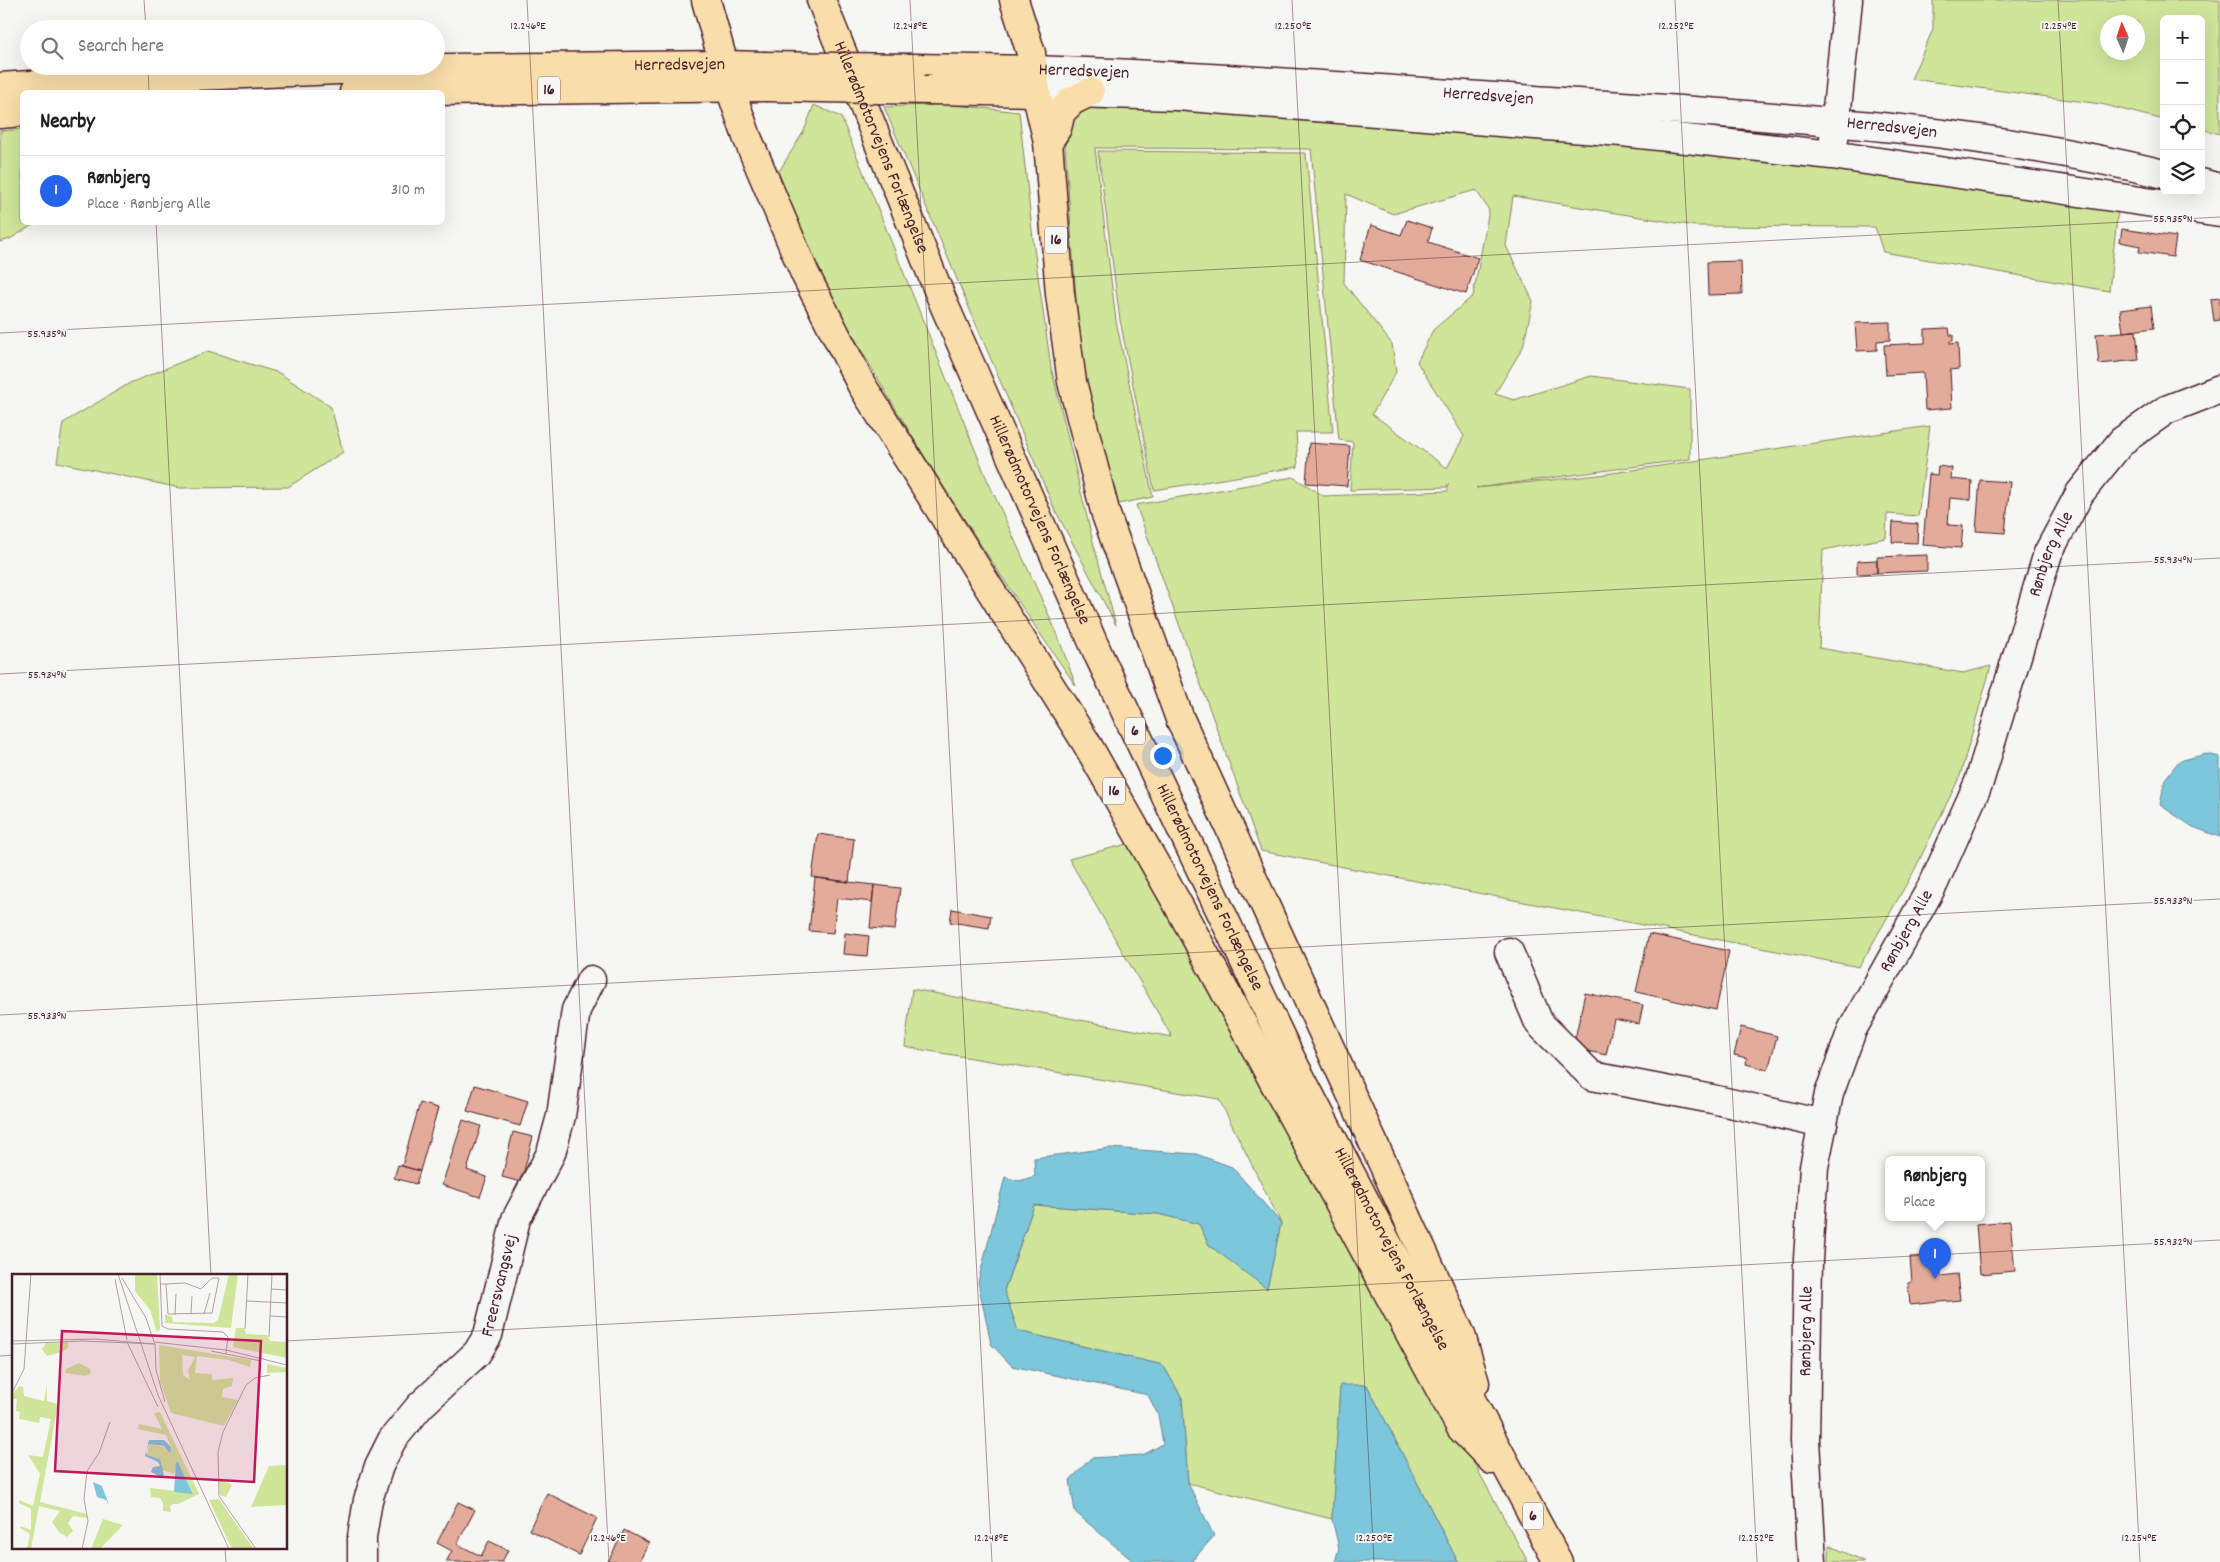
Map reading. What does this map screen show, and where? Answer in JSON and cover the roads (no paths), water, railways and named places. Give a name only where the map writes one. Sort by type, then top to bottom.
[{"type":"main road","points":[[706,0],[727,76]]},
{"type":"main road","name":"Hillerødmotorvejens Forlængelse","points":[[821,0],[945,307],[1099,656],[1292,1061],[1558,1562]]},
{"type":"main road","points":[[1014,0],[1031,53],[1035,81]]},
{"type":"main road","name":"Herredsvejen","points":[[764,77],[912,68],[1035,81]]},
{"type":"main road","name":"Herredsvejen","points":[[445,71],[764,77],[931,90],[1035,81]]},
{"type":"main road","name":"Herredsvejen","points":[[0,87],[218,75]]},
{"type":"main road","name":"Herredsvejen","points":[[401,90],[727,76]]},
{"type":"main road","name":"16","points":[[727,76],[747,138],[805,274],[861,384],[1092,752],[1176,901],[1461,1428],[1515,1483]]},
{"type":"main road","name":"16","points":[[1035,81],[1048,142],[1060,294],[1072,382],[1106,515],[1180,718],[1461,1336],[1493,1442]]},
{"type":"main road","points":[[1048,142],[1062,112],[1072,101],[1090,92]]},
{"type":"main road","points":[[0,114],[20,112]]},
{"type":"street","points":[[1832,155],[1848,0]]},
{"type":"street","name":"Herredsvejen","points":[[1035,81],[1180,77],[1837,121],[2029,146],[2160,173]]},
{"type":"street","name":"Herredsvejen","points":[[1035,81],[1090,92],[1177,96],[1612,131],[1832,155],[2220,213]]},
{"type":"street","points":[[2205,184],[2220,188]]},
{"type":"street","name":"Rønbjerg Alle","points":[[1812,1562],[1805,1440],[1808,1268],[1814,1167],[1829,1094],[1852,1030],[1934,883],[1979,782],[2048,553],[2080,493],[2122,441],[2166,410],[2220,389]]},
{"type":"street","points":[[1509,952],[1538,1022],[1592,1076],[1712,1099],[1823,1124]]},
{"type":"street","name":"Freersvangsvej","points":[[362,1562],[362,1537],[368,1500],[379,1466],[392,1440],[420,1406],[477,1353],[488,1335],[516,1219],[552,1153],[562,1116],[576,1010],[591,980]]},
{"type":"water","points":[[2206,754],[2220,757],[2220,837],[2193,827],[2160,805],[2165,779],[2179,761]]},
{"type":"water","points":[[1110,1148],[1196,1154],[1232,1167],[1281,1223],[1267,1289],[1209,1245],[1199,1224],[1158,1214],[1034,1205],[1004,1290],[1018,1331],[1163,1365],[1182,1398],[1188,1483],[1214,1536],[1191,1562],[1134,1562],[1075,1512],[1070,1480],[1091,1458],[1143,1455],[1163,1444],[1158,1415],[1148,1395],[1012,1366],[991,1344],[978,1282],[1005,1177],[1019,1181],[1035,1176],[1034,1158]]},
{"type":"water","points":[[1340,1385],[1367,1385],[1458,1562],[1335,1562],[1339,1548],[1332,1519]]},
{"type":"place","name":"Rønbjerg","points":[[1935,1279]]}]
